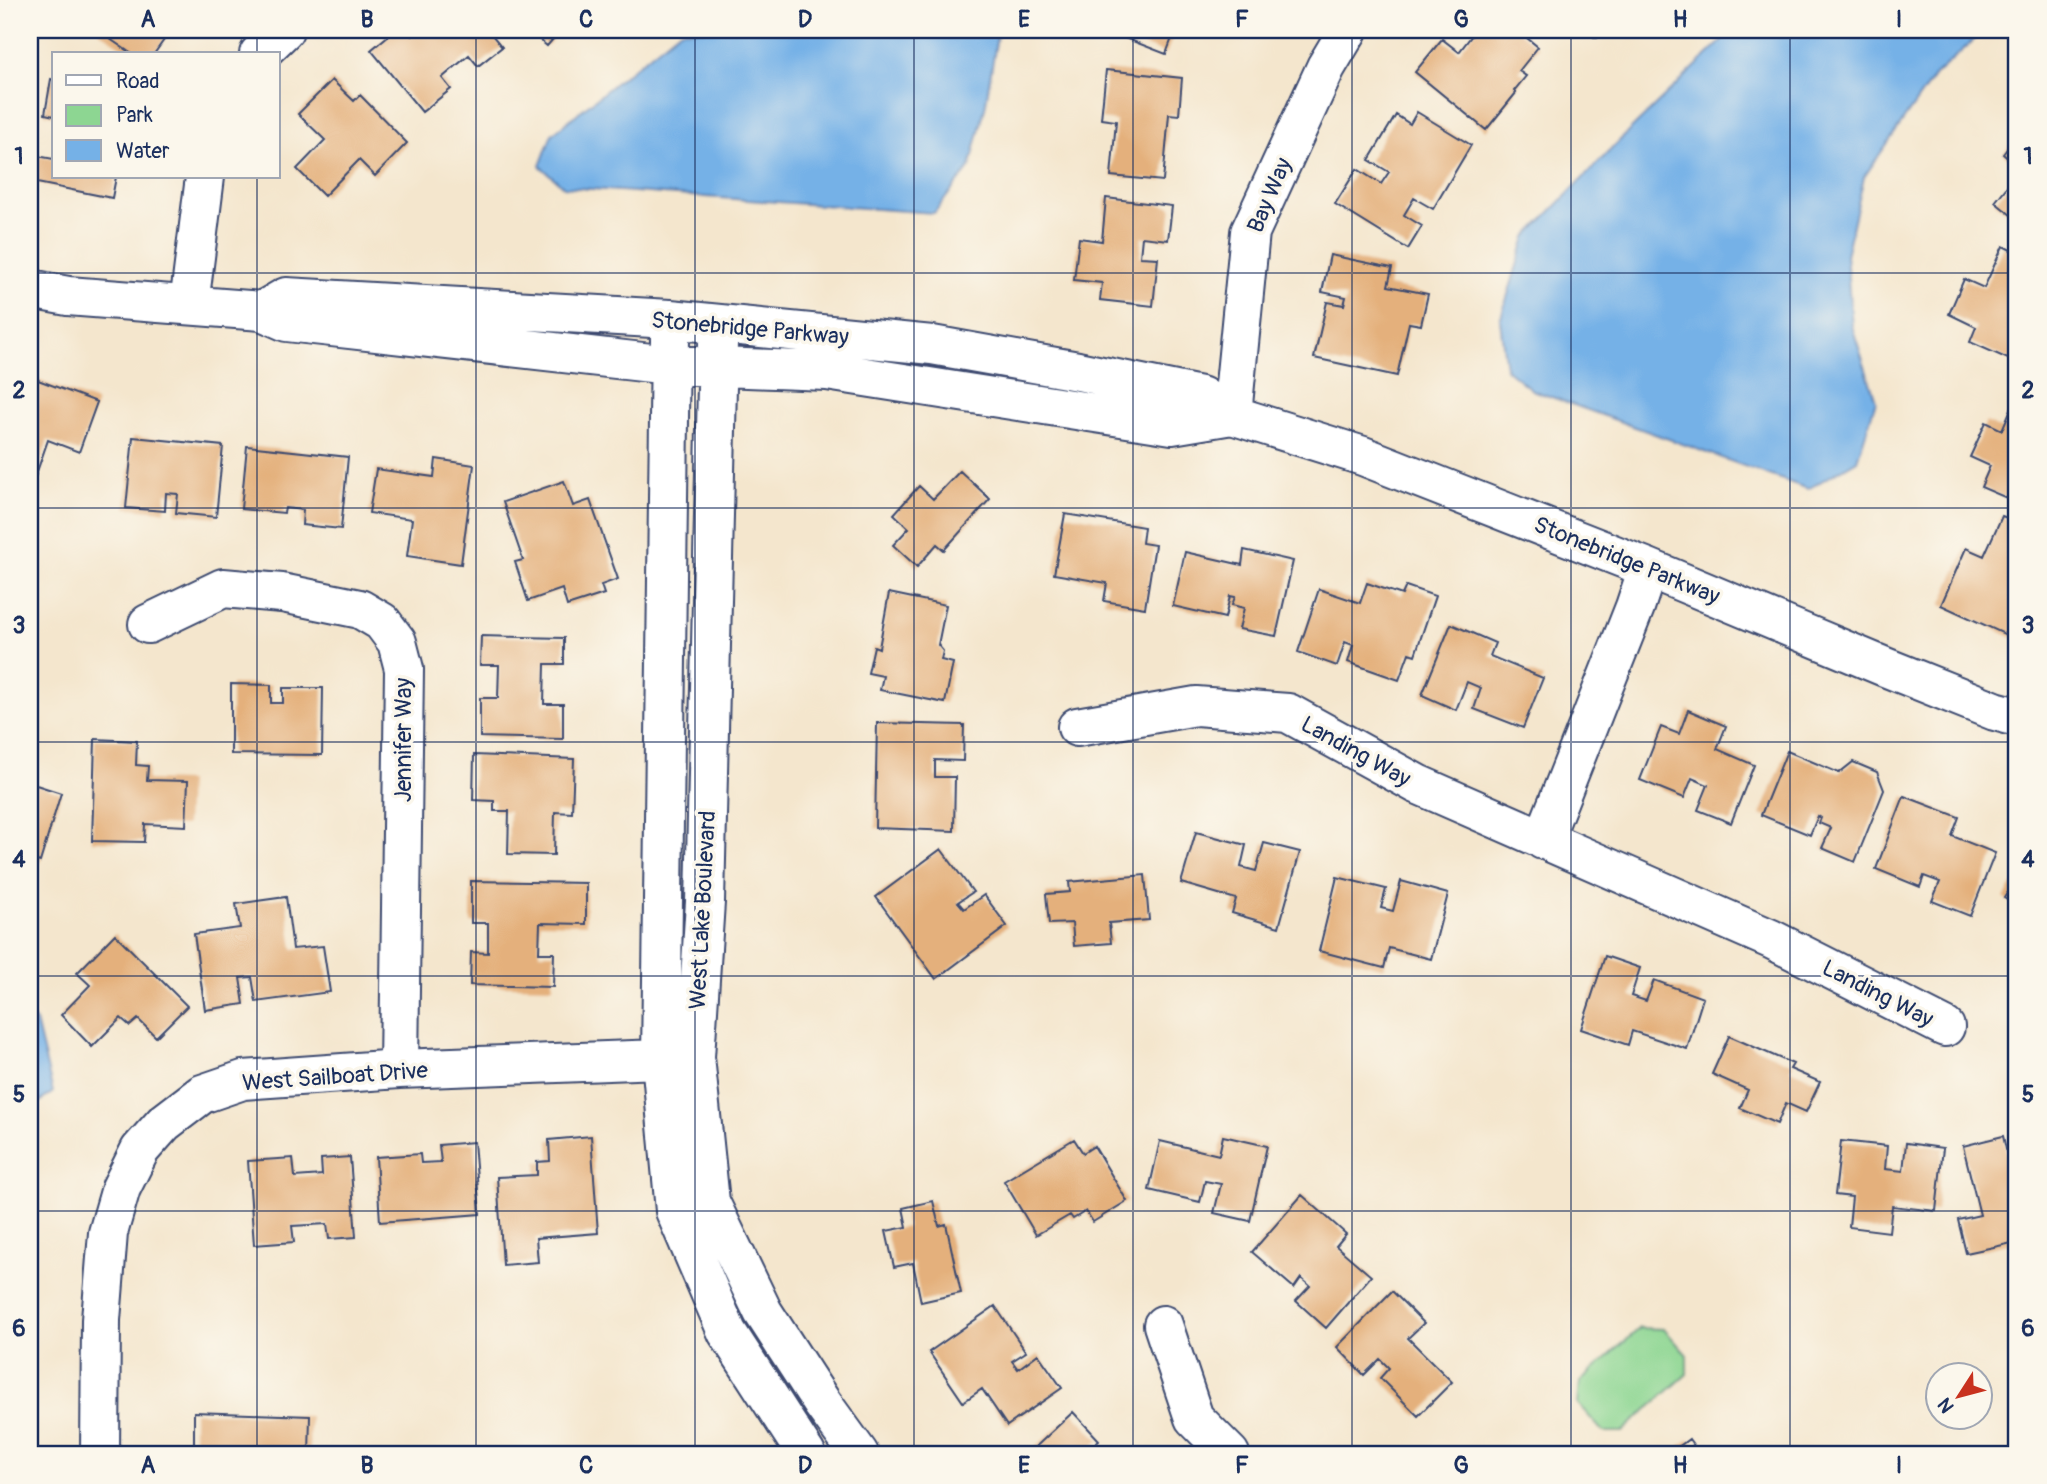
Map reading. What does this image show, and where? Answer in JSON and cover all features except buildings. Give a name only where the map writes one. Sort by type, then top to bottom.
[{"type":"street","points":[[261,52],[284,30]]},
{"type":"street","name":"Bay Way","points":[[1232,415],[1250,232],[1326,67],[1348,30]]},
{"type":"street","points":[[189,305],[205,178]]},
{"type":"street","name":"Stonebridge Parkway","points":[[30,289],[68,296],[262,311],[287,322],[669,365],[827,371],[1172,425],[1232,415]]},
{"type":"street","name":"Stonebridge Parkway","points":[[262,311],[286,297],[670,319],[932,345],[1201,396],[1232,415],[1363,456],[1648,568],[1885,667],[2017,717]]},
{"type":"street","name":"West Lake Boulevard","points":[[670,319],[678,1058],[675,1211],[727,1332],[806,1454]]},
{"type":"street","name":"West Lake Boulevard","points":[[718,324],[705,902],[678,1058],[710,1202],[763,1312],[859,1454]]},
{"type":"street","points":[[1543,839],[1648,568]]},
{"type":"street","name":"Jennifer Way","points":[[148,624],[223,588],[282,593],[360,609],[382,622],[397,642],[404,669],[399,1069]]},
{"type":"street","name":"Landing Way","points":[[1077,727],[1196,706],[1288,713],[1417,785],[1771,939],[1945,1027]]},
{"type":"street","name":"West Sailboat Drive","points":[[100,1454],[101,1320],[108,1233],[121,1188],[140,1150],[164,1123],[202,1094],[243,1080],[399,1069],[678,1058]]},
{"type":"street","points":[[1163,1325],[1194,1418],[1230,1454]]},
{"type":"green space","points":[[1640,1328],[1664,1329],[1687,1355],[1687,1374],[1622,1432],[1603,1432],[1578,1404],[1580,1382]]},
{"type":"water","points":[[681,30],[998,30],[985,108],[970,167],[934,213],[564,187],[540,166],[552,134]]},
{"type":"water","points":[[1733,30],[1985,30],[1935,75],[1864,177],[1846,255],[1852,326],[1876,401],[1857,460],[1808,489],[1532,390],[1506,369],[1500,320],[1526,237],[1625,135]]},
{"type":"water","points":[[30,1015],[36,1022],[53,1092],[30,1109]]}]
